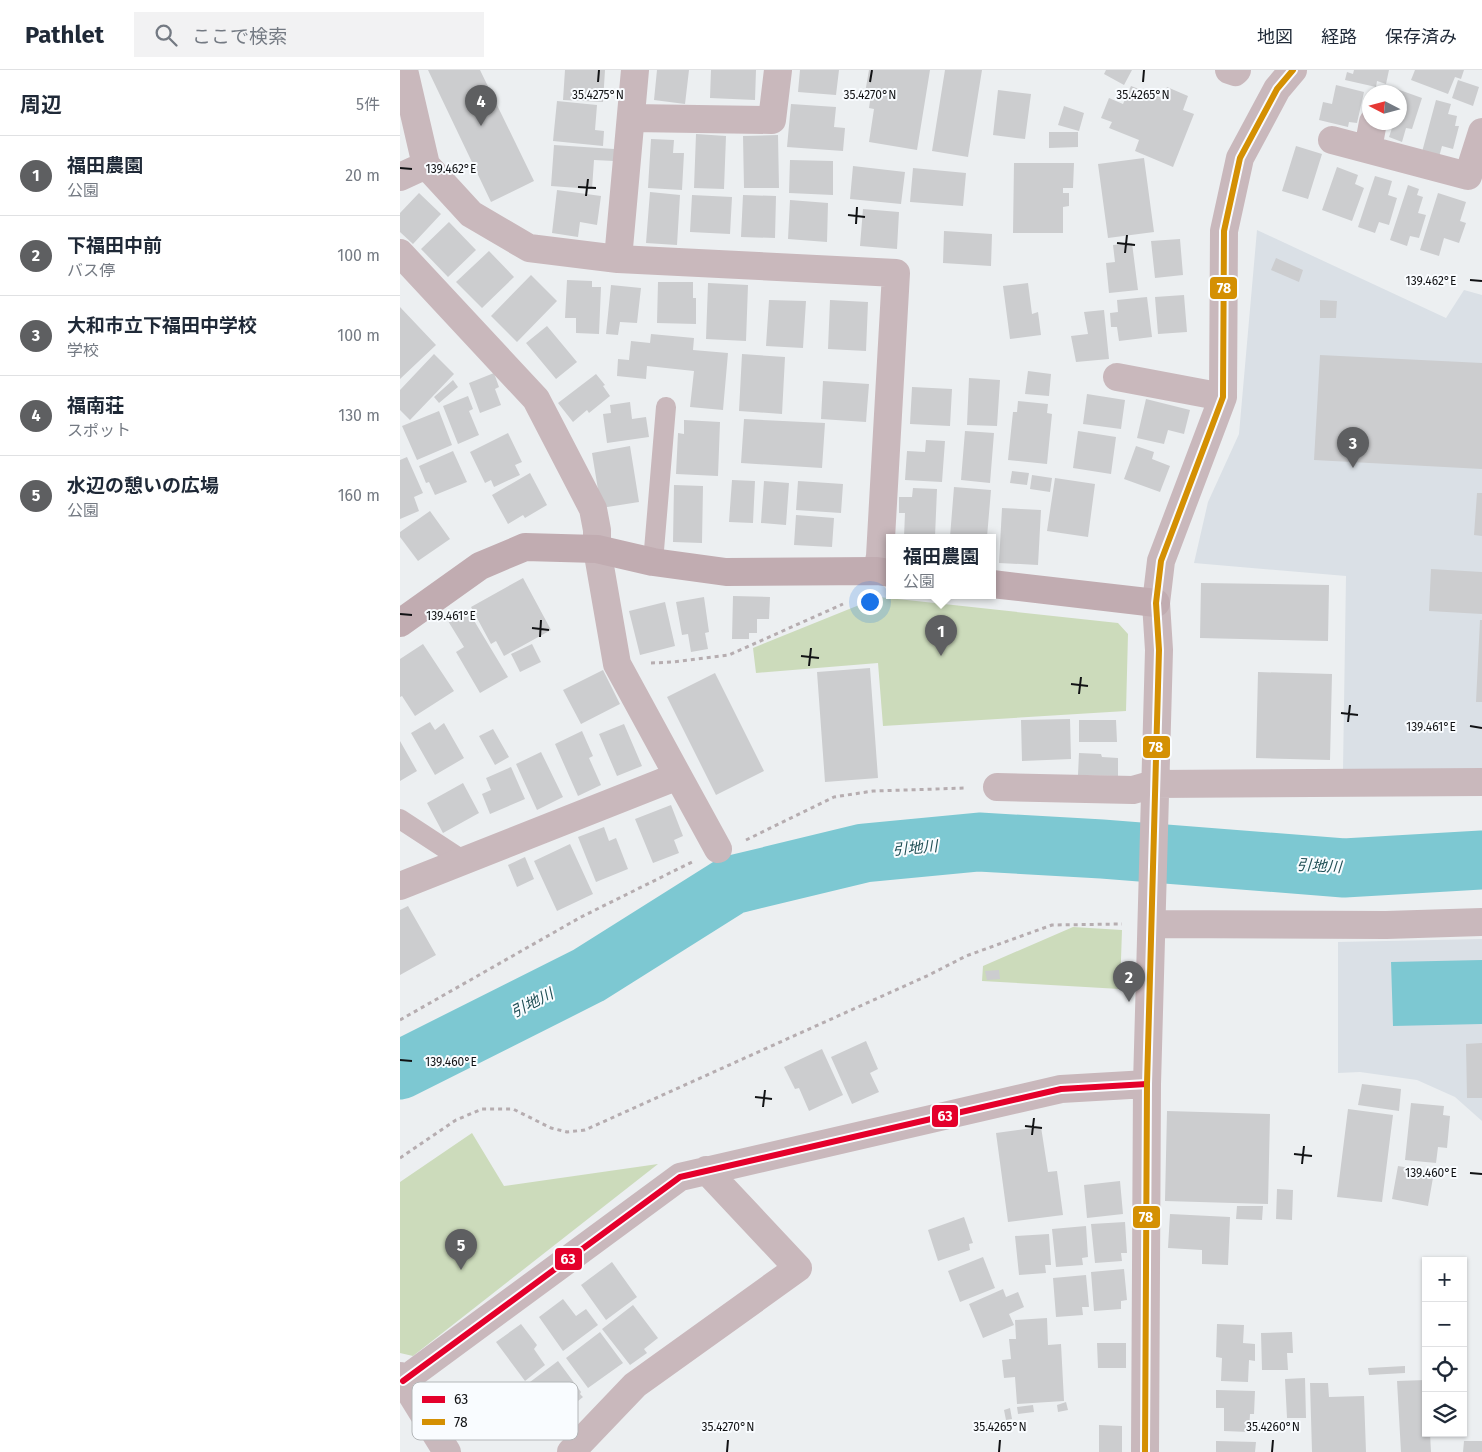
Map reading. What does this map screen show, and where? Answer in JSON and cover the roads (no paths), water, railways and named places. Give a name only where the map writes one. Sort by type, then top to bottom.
[{"type":"street","points":[[400,623],[480,566],[525,547],[598,549],[653,562],[726,572],[883,572],[880,556],[896,273],[618,259],[529,248],[471,214],[426,165],[404,70]]},
{"type":"street","points":[[618,259],[635,70]]},
{"type":"street","points":[[632,118],[772,120],[778,70]]},
{"type":"street","points":[[1229,70],[1235,72],[1237,70]]},
{"type":"street","points":[[1144,1452],[1147,1084],[1145,919],[1154,813],[1159,650],[1156,603],[1161,561],[1223,398],[1224,231],[1240,158],[1277,89],[1293,70]]},
{"type":"street","points":[[1332,140],[1370,136],[1468,176],[1477,168],[1482,132]]},
{"type":"street","points":[[400,177],[426,165]]},
{"type":"street","points":[[400,253],[536,399],[593,509],[618,664],[718,849]]},
{"type":"street","points":[[1117,376],[1223,398]]},
{"type":"street","points":[[996,584],[1156,603]]},
{"type":"street","points":[[400,886],[678,776]]},
{"type":"street","points":[[997,787],[1132,790],[1154,784],[1482,782]]},
{"type":"street","points":[[1145,919],[1386,926],[1482,922]]},
{"type":"street","points":[[412,1394],[402,1378],[680,1177],[1061,1089],[1147,1084]]},
{"type":"street","points":[[571,1452],[636,1385],[798,1268],[706,1170]]},
{"type":"street","points":[[441,1440],[448,1452]]},
{"type":"lane","points":[[653,562],[666,407]]},
{"type":"lane","points":[[400,819],[464,861]]},
{"type":"water","points":[[1482,960],[1482,1024],[1393,1026],[1391,962]]},
{"type":"waterway","name":"引地川","points":[[400,1070],[589,975],[732,885],[864,853],[979,842],[1102,849],[1344,868],[1482,860]]},
{"type":"place","name":"福南荘","points":[[481,126]]},
{"type":"place","name":"大和市立下福田中学校","points":[[1353,468]]},
{"type":"place","name":"福田農園","points":[[941,656]]},
{"type":"place","name":"下福田中前","points":[[1129,1002]]},
{"type":"place","name":"水辺の憩いの広場","points":[[461,1270]]}]
